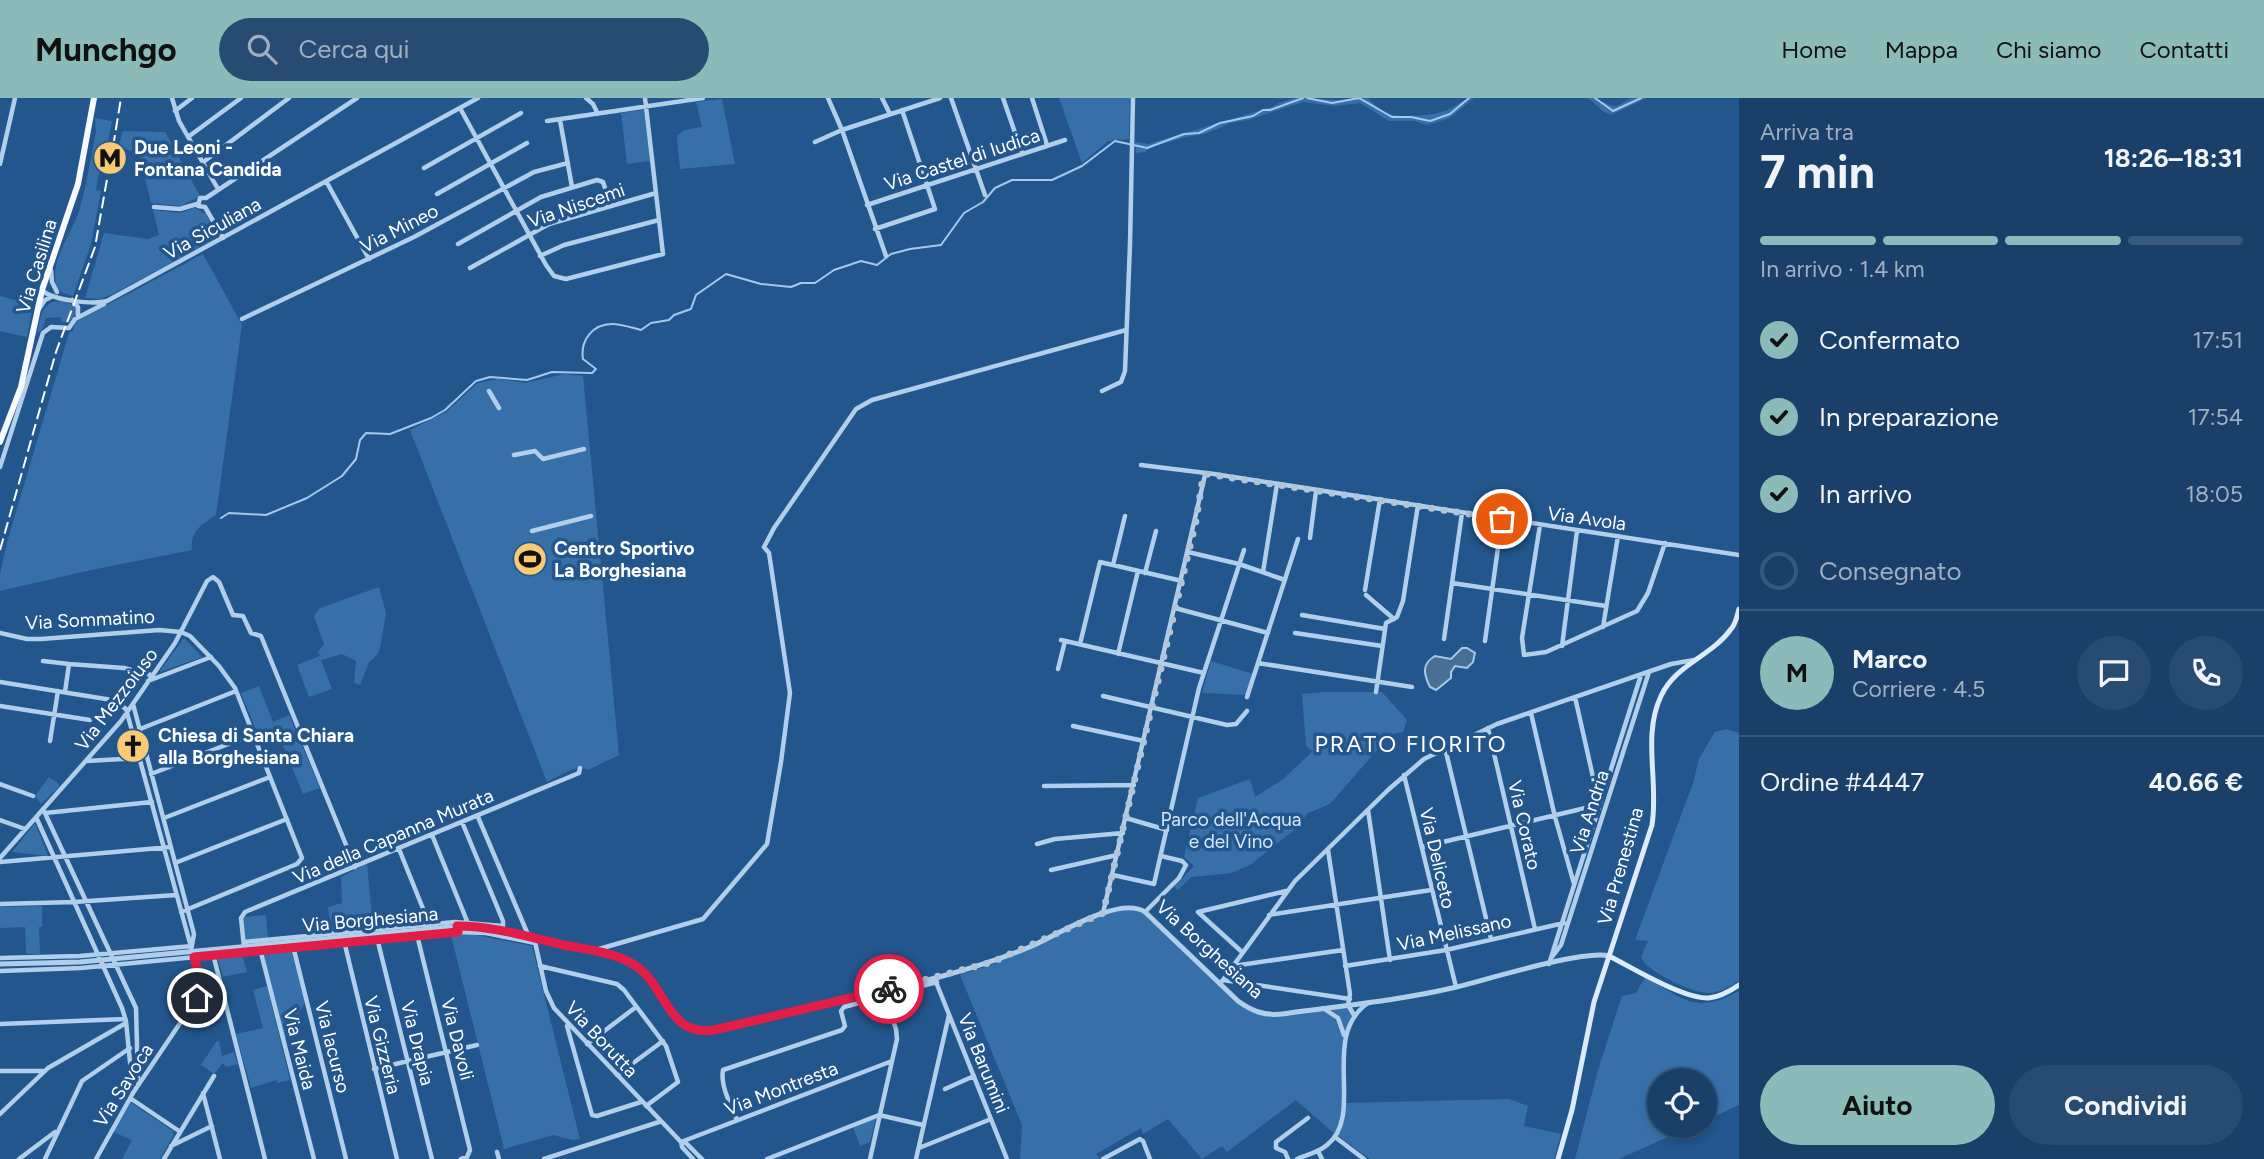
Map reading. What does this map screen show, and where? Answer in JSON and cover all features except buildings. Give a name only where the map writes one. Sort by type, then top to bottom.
[{"type":"main road","name":"Via Casilina","points":[[0,442],[22,383],[42,290],[79,181],[94,98]]},
{"type":"main road","name":"Via Prenestina","points":[[1558,1159],[1576,1091],[1593,1006],[1652,825],[1655,799],[1652,739],[1657,706],[1671,681],[1734,626],[1739,609]]},
{"type":"main road","points":[[1609,956],[1699,997],[1717,996],[1739,985]]},
{"type":"street","points":[[0,164],[15,98]]},
{"type":"street","points":[[172,98],[175,111],[218,190]]},
{"type":"street","points":[[175,111],[192,98]]},
{"type":"street","points":[[188,137],[241,98]]},
{"type":"street","points":[[202,163],[289,98]]},
{"type":"street","points":[[343,98],[348,104]]},
{"type":"street","points":[[154,207],[178,209],[197,204],[200,198],[206,198],[357,98]]},
{"type":"street","name":"Via Siculiana","points":[[69,298],[92,304],[107,301],[478,98]]},
{"type":"street","points":[[586,98],[594,105],[598,114]]},
{"type":"street","points":[[460,108],[540,256],[552,274],[566,279],[663,254],[645,98]]},
{"type":"street","points":[[547,121],[702,98]]},
{"type":"street","points":[[828,98],[842,130],[886,256]]},
{"type":"street","points":[[883,98],[890,114]]},
{"type":"street","points":[[815,142],[842,130],[940,98]]},
{"type":"street","points":[[951,98],[985,195]]},
{"type":"street","points":[[1003,98],[1022,154]]},
{"type":"street","points":[[1032,98],[1047,145]]},
{"type":"street","points":[[1102,391],[1124,378],[1131,231],[1133,98]]},
{"type":"street","points":[[875,229],[935,209],[902,110]]},
{"type":"street","points":[[425,168],[522,113]]},
{"type":"street","points":[[561,120],[572,187]]},
{"type":"street","name":"Via Castel di Iudica","points":[[867,205],[1065,140]]},
{"type":"street","points":[[437,194],[527,143]]},
{"type":"street","name":"Via Mineo","points":[[242,319],[414,237],[539,170],[568,163]]},
{"type":"street","points":[[458,244],[541,197],[572,187],[601,180],[611,206]]},
{"type":"street","points":[[326,181],[369,259]]},
{"type":"street","name":"Via Niscemi","points":[[470,268],[551,223],[656,193]]},
{"type":"street","points":[[205,207],[208,203],[206,198]]},
{"type":"street","points":[[197,204],[201,208],[205,207]]},
{"type":"street","points":[[205,207],[223,238]]},
{"type":"street","points":[[540,256],[564,245],[659,220]]},
{"type":"street","points":[[52,260],[51,279],[55,294]]},
{"type":"street","points":[[42,290],[69,298],[77,306],[78,317]]},
{"type":"street","points":[[36,312],[45,300],[55,294]]},
{"type":"street","points":[[0,467],[42,335],[50,327],[69,328],[78,317],[107,301]]},
{"type":"street","points":[[85,314],[92,304]]},
{"type":"street","points":[[592,951],[704,919],[767,845],[790,693],[769,552],[764,547],[774,528],[856,409],[872,400],[1126,330]]},
{"type":"street","points":[[489,391],[499,408]]},
{"type":"street","points":[[513,455],[535,451],[542,459],[584,449]]},
{"type":"street","name":"Via Avola","points":[[1141,465],[1739,555]]},
{"type":"street","points":[[1103,913],[1206,474]]},
{"type":"street","points":[[1263,572],[1278,484]]},
{"type":"street","points":[[1310,538],[1316,491]]},
{"type":"street","points":[[1380,499],[1365,592],[1394,619]]},
{"type":"street","points":[[1376,692],[1386,623],[1399,613],[1404,601],[1418,505]]},
{"type":"street","points":[[1444,639],[1462,513]]},
{"type":"street","points":[[532,531],[591,516]]},
{"type":"street","points":[[1113,565],[1125,516]]},
{"type":"street","points":[[1485,641],[1502,519]]},
{"type":"street","points":[[1540,525],[1522,638],[1524,655],[1546,652],[1562,646],[1642,607],[1665,543]]},
{"type":"street","points":[[1562,646],[1577,530]]},
{"type":"street","points":[[1145,573],[1156,531]]},
{"type":"street","points":[[1603,627],[1618,536]]},
{"type":"street","points":[[1247,697],[1298,539]]},
{"type":"street","points":[[1112,874],[1154,884],[1204,673],[1244,550]]},
{"type":"street","points":[[1188,552],[1239,564],[1285,580]]},
{"type":"street","points":[[1080,644],[1100,562],[1182,581]]},
{"type":"street","points":[[1118,654],[1138,571]]},
{"type":"street","name":"Via Mezzoiuso","points":[[0,860],[3,851],[44,811],[128,712],[181,632],[209,578],[214,577],[219,581],[233,615],[242,616],[251,633],[259,634],[355,867]]},
{"type":"street","points":[[1452,583],[1606,606]]},
{"type":"street","points":[[1175,608],[1268,633]]},
{"type":"street","points":[[1302,615],[1385,629]]},
{"type":"street","name":"Via Sommatino","points":[[0,633],[27,639],[45,639],[159,629],[181,632]]},
{"type":"street","points":[[181,632],[192,638],[211,657],[236,691],[302,855],[302,860],[298,863],[181,912]]},
{"type":"street","points":[[1295,633],[1382,646]]},
{"type":"street","points":[[1058,670],[1063,641],[1204,673]]},
{"type":"street","points":[[147,681],[211,657]]},
{"type":"street","points":[[1349,1002],[1221,982],[1287,891],[1368,809],[1426,757],[1488,728],[1672,663],[1694,660]]},
{"type":"street","points":[[43,661],[127,668],[151,675]]},
{"type":"street","points":[[1258,663],[1412,687]]},
{"type":"street","points":[[65,692],[69,664]]},
{"type":"street","name":"Via Andria","points":[[1550,961],[1580,886],[1649,671]]},
{"type":"street","name":"Via Andria","points":[[1565,923],[1573,884],[1641,675]]},
{"type":"street","points":[[0,681],[115,701],[128,712],[193,951]]},
{"type":"street","points":[[50,741],[58,691]]},
{"type":"street","points":[[140,729],[236,691]]},
{"type":"street","points":[[1103,696],[1227,726],[1236,724],[1247,711]]},
{"type":"street","points":[[1575,697],[1595,786],[1611,791]]},
{"type":"street","points":[[132,704],[194,937],[193,951]]},
{"type":"street","points":[[0,706],[90,720]]},
{"type":"street","points":[[1531,713],[1573,884],[1580,886]]},
{"type":"street","points":[[1073,726],[1144,741]]},
{"type":"street","name":"Via Corato","points":[[1488,728],[1535,929]]},
{"type":"street","points":[[151,774],[254,734]]},
{"type":"street","points":[[1445,748],[1491,939]]},
{"type":"street","points":[[86,761],[141,758]]},
{"type":"street","name":"Via della Capanna Murata","points":[[244,944],[241,918],[244,913],[478,817],[579,773],[580,768]]},
{"type":"street","name":"Via Deliceto","points":[[1404,775],[1456,987]]},
{"type":"street","points":[[164,818],[270,777]]},
{"type":"street","points":[[0,784],[33,796]]},
{"type":"street","points":[[1044,786],[1134,785]]},
{"type":"street","points":[[138,1084],[137,1012],[44,811],[159,802]]},
{"type":"street","points":[[1422,847],[1599,805]]},
{"type":"street","points":[[1368,809],[1390,960]]},
{"type":"street","points":[[36,817],[126,1021],[131,1096],[179,1131]]},
{"type":"street","name":"Via Borutta","points":[[478,817],[533,939],[548,999],[565,1022],[660,1122],[702,1159]]},
{"type":"street","points":[[1126,818],[1167,830]]},
{"type":"street","points":[[175,863],[287,819]]},
{"type":"street","points":[[0,820],[25,829]]},
{"type":"street","name":"Via Borghesiana","points":[[213,952],[244,944],[467,922],[504,925],[462,822]]},
{"type":"street","points":[[1037,844],[1055,839],[1123,833]]},
{"type":"street","points":[[432,835],[467,922]]},
{"type":"street","points":[[0,860],[55,858],[171,847]]},
{"type":"street","points":[[399,849],[430,927]]},
{"type":"street","points":[[1328,849],[1349,1002],[1354,1015]]},
{"type":"street","points":[[1051,870],[1117,855]]},
{"type":"street","points":[[1145,912],[1174,884],[1186,865],[1182,861],[1161,856]]},
{"type":"street","points":[[1269,915],[1432,890]]},
{"type":"street","points":[[1242,952],[1198,912],[1287,891]]},
{"type":"street","points":[[0,904],[176,895]]},
{"type":"street","name":"Via Borghesiana","points":[[0,971],[113,958],[193,951],[213,952],[480,927],[621,958],[639,968],[678,1020],[698,1031],[714,1030],[936,980],[1008,956],[1103,913],[1130,907],[1145,912],[1243,1004],[1260,1014],[1278,1015],[1456,987],[1550,961],[1595,954],[1609,956]]},
{"type":"street","name":"Via Melissano","points":[[1345,966],[1446,950],[1565,923]]},
{"type":"street","name":"Via Borghesiana","points":[[417,933],[430,927],[458,929]]},
{"type":"street","name":"Via Davoli","points":[[417,933],[469,1155],[461,1159]]},
{"type":"street","name":"Via Drapia","points":[[377,937],[432,1159]]},
{"type":"street","name":"Via Gizzeria","points":[[343,940],[397,1159]]},
{"type":"street","name":"Via Borghesiana","points":[[244,944],[260,948]]},
{"type":"street","name":"Via Iacurso","points":[[293,944],[346,1159]]},
{"type":"street","name":"Via Maida","points":[[260,948],[314,1159]]},
{"type":"street","points":[[1232,967],[1343,950]]},
{"type":"street","name":"Via Savoca","points":[[96,1159],[138,1084],[199,995],[201,984],[193,951]]},
{"type":"street","points":[[213,952],[265,1159]]},
{"type":"street","name":"Via Borghesiana","points":[[0,958],[101,960]]},
{"type":"street","name":"Via Borghesiana","points":[[0,964],[101,960]]},
{"type":"street","points":[[540,966],[614,983],[623,988],[663,1041],[671,1056],[678,1082],[643,1104],[592,1115],[565,1022]]},
{"type":"street","points":[[737,1120],[726,1089],[723,1070],[842,1030],[845,1026],[841,1011],[843,1007],[936,980]]},
{"type":"street","name":"Via Barumini","points":[[936,980],[1007,1159]]},
{"type":"street","points":[[870,1159],[897,1031],[884,996]]},
{"type":"street","points":[[1297,1159],[1318,1151],[1335,1137],[1342,1115],[1348,1025],[1354,1015],[1371,1001]]},
{"type":"street","points":[[1337,1017],[1340,1006]]},
{"type":"street","points":[[587,1044],[636,1007]]},
{"type":"street","points":[[1323,1008],[1337,1017],[1345,1039]]},
{"type":"street","points":[[916,1159],[949,1014]]},
{"type":"street","points":[[0,1024],[126,1021]]},
{"type":"street","points":[[0,1114],[45,1070],[126,1021]]},
{"type":"street","points":[[617,1075],[663,1041]]},
{"type":"street","points":[[45,1159],[82,1081],[137,1044]]},
{"type":"street","points":[[374,1069],[477,1045]]},
{"type":"street","name":"Via Montresta","points":[[681,1142],[892,1061]]},
{"type":"street","points":[[0,1071],[45,1070]]},
{"type":"street","points":[[164,1159],[214,1076]]},
{"type":"street","points":[[945,1088],[974,1076]]},
{"type":"street","points":[[203,1093],[220,1159]]},
{"type":"street","points":[[767,1159],[879,1115],[923,1125]]},
{"type":"street","points":[[1288,1159],[1285,1152],[1276,1147],[1276,1142],[1308,1118]]},
{"type":"street","points":[[918,1148],[990,1119]]},
{"type":"street","points":[[544,1159],[660,1122]]},
{"type":"street","points":[[171,1147],[212,1126]]},
{"type":"street","points":[[19,1159],[58,1129]]},
{"type":"street","points":[[1335,1137],[1364,1159]]},
{"type":"street","points":[[1103,1159],[1140,1139],[1150,1159]]},
{"type":"street","name":"Via Borutta","points":[[681,1142],[693,1159]]},
{"type":"street","points":[[1318,1151],[1322,1159]]},
{"type":"street","points":[[497,1153],[499,1159]]},
{"type":"green space","points":[[1059,98],[1130,98],[1129,139],[1108,141],[1082,163]]},
{"type":"green space","points":[[1295,98],[1367,98],[1385,112],[1407,116],[1444,111],[1464,100],[1474,98],[1450,118],[1427,125],[1415,121],[1389,121],[1360,103],[1335,106],[1303,102],[1136,153],[1135,142],[1148,144]]},
{"type":"green space","points":[[1588,98],[1617,106],[1631,98],[1647,98],[1611,115]]},
{"type":"green space","points":[[722,99],[735,164],[680,169],[677,136],[684,130],[702,127],[696,102]]},
{"type":"green space","points":[[644,110],[650,161],[627,164],[621,113]]},
{"type":"green space","points":[[95,118],[112,121],[108,142],[104,142],[96,190],[101,191],[91,244],[73,296],[63,293],[56,286],[56,266],[82,199],[96,132]]},
{"type":"green space","points":[[123,131],[165,132],[200,196],[181,206],[151,203],[139,152],[118,148]]},
{"type":"green space","points":[[194,208],[206,214],[216,234],[212,241],[113,294],[100,299],[85,298],[104,233],[148,239],[159,235],[153,210],[180,213]]},
{"type":"green space","points":[[203,254],[242,325],[216,515],[201,525],[195,533],[192,550],[0,591],[0,574],[8,539],[69,333],[73,331],[75,322]]},
{"type":"green space","points":[[0,296],[33,305],[27,337],[0,331]]},
{"type":"green space","points":[[60,300],[76,306],[76,314],[68,323],[62,322],[60,317],[46,318],[42,330],[37,333],[45,308]]},
{"type":"green space","name":"Centro Sportivo La Borghesiana","points":[[564,374],[583,376],[619,755],[588,770],[578,768],[547,782],[410,430],[446,412],[478,383],[498,379],[525,383]]},
{"type":"green space","points":[[379,587],[386,613],[381,643],[378,654],[369,662],[360,685],[354,683],[356,661],[342,654],[321,660],[332,689],[309,697],[297,665],[320,656],[318,652],[324,644],[314,616],[320,608]]},
{"type":"green space","points":[[184,638],[202,657],[160,672],[160,671]]},
{"type":"green space","points":[[1211,661],[1253,674],[1246,695],[1202,693]]},
{"type":"green space","points":[[259,686],[273,722],[289,715],[320,788],[303,794],[276,728],[258,735],[241,693]]},
{"type":"green space","name":"Parco dell'Acqua e del Vino","points":[[1382,692],[1407,720],[1403,732],[1394,734],[1385,741],[1330,804],[1308,813],[1294,830],[1250,865],[1231,873],[1191,877],[1178,890],[1174,887],[1194,866],[1184,857],[1198,798],[1250,779],[1255,797],[1282,780],[1313,751],[1306,746],[1302,694]]},
{"type":"green space","points":[[1726,729],[1739,733],[1739,981],[1720,991],[1708,993],[1681,985],[1651,969],[1641,957],[1648,941],[1635,940],[1693,783],[1699,759],[1715,732]]},
{"type":"green space","points":[[49,777],[59,784],[59,787],[41,804],[35,796]]},
{"type":"green space","points":[[35,823],[48,856],[12,852]]},
{"type":"green space","points":[[367,864],[373,928],[331,932],[328,907],[342,903],[341,877]]},
{"type":"green space","points":[[42,906],[42,927],[39,927],[40,954],[26,954],[25,927],[0,928],[0,907]]},
{"type":"green space","points":[[1137,908],[1236,999],[1268,1015],[1348,1005],[1353,1016],[1345,1039],[1344,1103],[1509,1099],[1528,1106],[1524,1126],[1561,1134],[1554,1159],[1370,1159],[1330,1130],[1296,1100],[1227,1152],[1222,1146],[1202,1159],[1168,1119],[1143,1134],[1141,1128],[1096,1154],[1100,1159],[1020,1159],[1022,1125],[960,975],[988,966],[1105,912]]},
{"type":"green space","points":[[266,915],[268,938],[245,940],[243,917]]},
{"type":"green space","points":[[471,934],[532,946],[580,1139],[553,1135],[504,1149],[451,935]]},
{"type":"green space","points":[[292,950],[305,1002],[285,1039],[262,952]]},
{"type":"green space","points":[[242,954],[247,972],[223,977],[217,956]]},
{"type":"green space","points":[[1645,977],[1681,997],[1701,1003],[1712,1002],[1739,991],[1739,1105],[1717,1115],[1717,1068],[1647,1068],[1647,1138],[1665,1138],[1619,1159],[1575,1159],[1598,1070],[1622,996],[1636,993]]},
{"type":"green space","points":[[267,986],[290,1080],[278,1083],[276,1080],[251,1088],[236,1034],[263,1028],[253,990]]},
{"type":"green space","points":[[219,1041],[222,1056],[234,1052],[238,1064],[226,1067],[223,1063],[214,1074],[201,1065]]},
{"type":"green space","points":[[130,1102],[173,1131],[173,1136],[160,1159],[122,1159],[132,1140],[113,1132]]},
{"type":"green space","points":[[876,1118],[870,1142],[860,1146],[853,1127]]},
{"type":"shaded area","points":[[1462,648],[1475,653],[1473,662],[1467,668],[1455,666],[1451,678],[1436,690],[1430,687],[1425,674],[1427,663],[1435,656],[1451,659]]},
{"type":"waterway","points":[[221,518],[229,513],[266,515],[307,498],[342,476],[356,459],[360,440],[366,433],[390,434],[431,418],[445,410],[476,381],[490,377],[527,380],[552,372],[592,373],[596,369],[583,359],[583,352],[586,340],[594,330],[612,324],[641,330],[651,323],[669,320],[674,315],[691,309],[696,295],[726,274],[761,284],[791,287],[801,283],[815,283],[834,270],[861,261],[877,265],[891,254],[941,245],[964,213],[983,202],[995,188],[1012,180],[1052,180],[1082,166],[1115,141],[1147,148],[1303,98]]},
{"type":"waterway","points":[[1307,98],[1332,103],[1359,98],[1392,117],[1430,121],[1450,114],[1469,98]]},
{"type":"waterway","points":[[1595,98],[1613,111],[1641,98]]},
{"type":"railway","points":[[113,147],[121,98]]},
{"type":"railway","points":[[0,550],[56,352],[95,247],[112,151]]},
{"type":"way so far","points":[[889,989],[992,962],[1103,913],[1206,474],[1502,519]]},
{"type":"place","name":"Due Leoni - Fontana Candida","points":[[110,158]]},
{"type":"place","name":"Centro Sportivo La Borghesiana","points":[[530,559]]},
{"type":"place","name":"Chiesa di Santa Chiara alla Borghesiana","points":[[133,746]]},
{"type":"district","name":"PRATO FIORITO","points":[[1411,744]]},
{"type":"route","points":[[197,998],[201,984],[194,957],[458,932],[457,926],[503,931],[625,960],[651,981],[678,1020],[698,1031],[714,1030],[889,989]]}]
